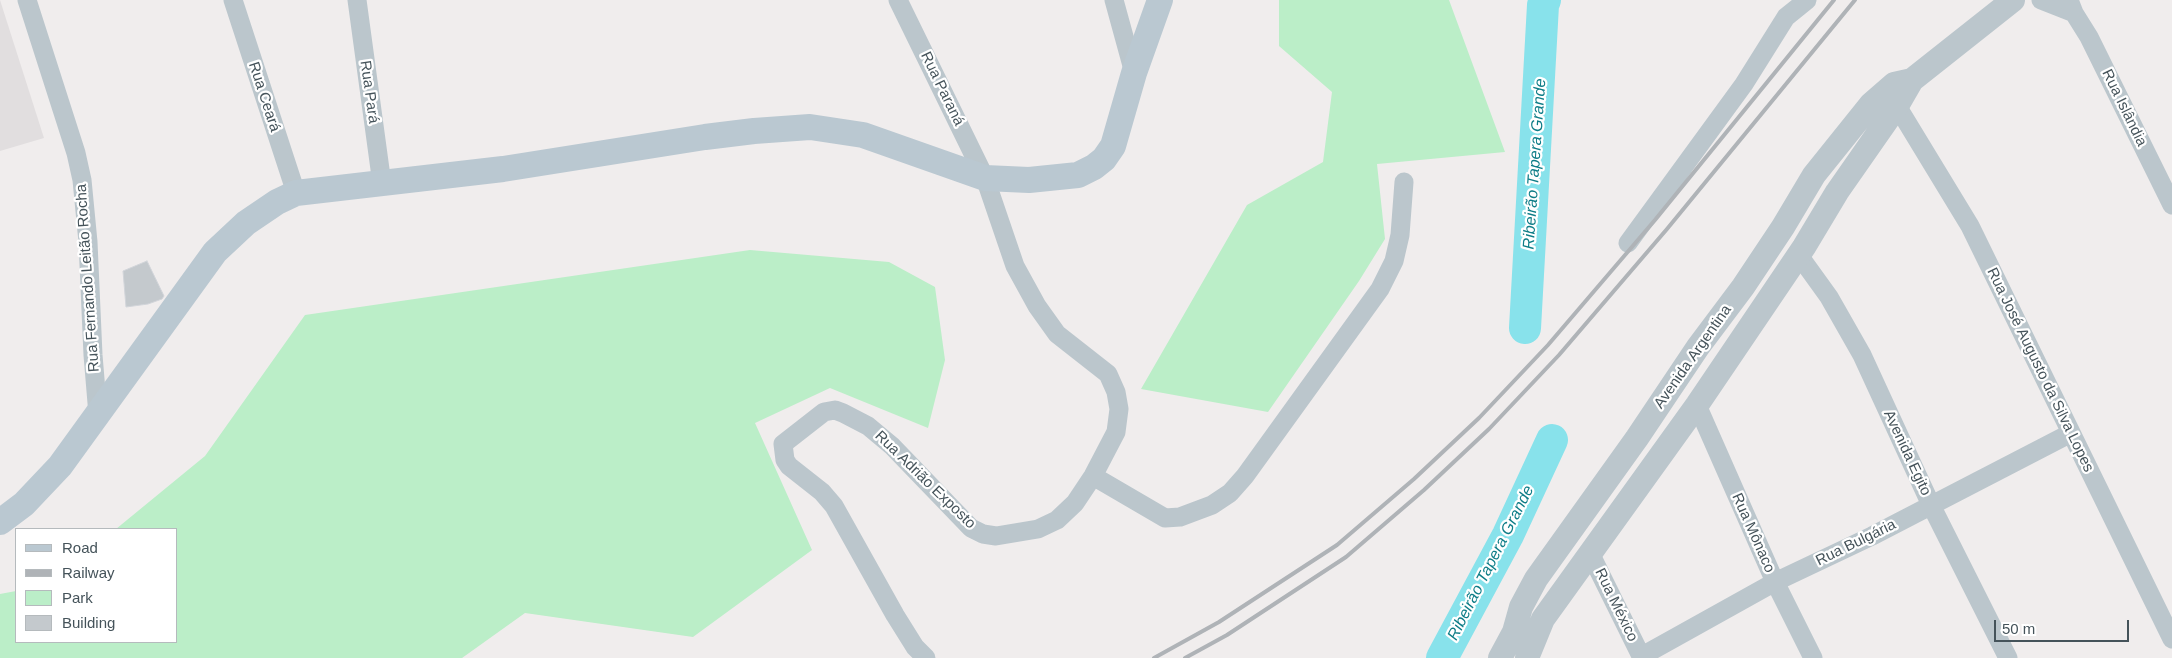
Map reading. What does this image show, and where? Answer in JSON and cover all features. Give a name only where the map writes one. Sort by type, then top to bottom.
[{"type":"main road","points":[[0,522],[24,504],[60,466],[215,252],[246,223],[277,202],[296,193],[503,169],[705,137],[810,127],[863,135],[985,178],[1029,180],[1078,175],[1094,167],[1104,159],[1113,146],[1134,73],[1160,0]]},
{"type":"street","name":"Rua Fernando Leitão Rocha","points":[[27,0],[76,153],[82,180],[88,242],[93,355],[98,415]]},
{"type":"street","name":"Rua Ceará","points":[[233,0],[296,193]]},
{"type":"street","name":"Rua Pará","points":[[357,0],[382,184]]},
{"type":"street","name":"Rua Paraná","points":[[898,0],[985,178]]},
{"type":"street","points":[[1114,0],[1134,73]]},
{"type":"street","points":[[1628,243],[1744,84],[1786,17],[1806,0]]},
{"type":"street","name":"Avenida Argentina","points":[[1527,658],[1543,619],[1697,406],[1798,254],[1822,214],[1897,106],[1912,80],[2013,0]]},
{"type":"street","name":"Rua Islândia","points":[[2041,0],[2071,6],[2089,37],[2172,205]]},
{"type":"street","name":"Avenida Argentina","points":[[1500,658],[1514,632],[1522,607],[1536,579],[1637,438],[1698,347],[1743,287],[1808,185],[1872,104],[1894,84],[1912,80]]},
{"type":"street","name":"Rua José Augusto da Silva Lopes","points":[[1897,106],[1970,226],[2172,639]]},
{"type":"street","name":"Rua Adrião Exposto","points":[[926,658],[915,646],[895,615],[834,506],[822,492],[789,466],[784,460],[782,450],[786,441],[824,412],[835,410],[868,426],[892,446],[971,528],[983,534],[996,536],[1038,529],[1057,520],[1076,503],[1093,476],[1116,432],[1119,409],[1116,392],[1108,374],[1057,334],[1037,306],[1015,266],[985,178]]},
{"type":"street","points":[[1093,476],[1165,518],[1180,517],[1212,505],[1230,493],[1245,476],[1380,289],[1394,261],[1400,235],[1404,182]]},
{"type":"street","points":[[1822,214],[1817,200],[1808,194],[1808,185],[1820,186],[1826,190],[1837,192]]},
{"type":"street","name":"Avenida Egito","points":[[1798,254],[1829,297],[1862,355],[1931,505],[2008,658]]},
{"type":"street","name":"Rua Mônaco","points":[[1697,406],[1775,582],[1812,658]]},
{"type":"street","name":"Rua Bulgária","points":[[1642,657],[1775,582],[1872,536],[2071,433]]},
{"type":"street","name":"Rua México","points":[[1590,553],[1642,657]]},
{"type":"shaded area","points":[[0,0],[44,138],[0,151]]},
{"type":"green space","points":[[1279,0],[1449,0],[1505,152],[1377,164],[1385,239],[1359,281],[1268,412],[1141,389],[1247,205],[1323,162],[1332,92],[1279,46]]},
{"type":"green space","points":[[750,250],[889,262],[935,287],[945,360],[928,428],[830,388],[755,423],[812,550],[693,637],[525,613],[462,658],[0,658],[0,594],[15,591],[15,643],[178,643],[178,528],[117,528],[205,456],[305,315]]},
{"type":"building","points":[[147,261],[164,296],[162,299],[148,304],[126,307],[123,271]]},
{"type":"waterway","name":"Ribeirão Tapera Grande","points":[[1525,328],[1543,5],[1545,0]]},
{"type":"waterway","name":"Ribeirão Tapera Grande","points":[[1442,658],[1508,535],[1552,440]]},
{"type":"railway","points":[[1154,658],[1219,622],[1337,545],[1414,479],[1479,418],[1548,345],[1655,220],[1834,0]]},
{"type":"railway","points":[[1185,658],[1227,635],[1346,557],[1424,490],[1489,429],[1559,355],[1667,229],[1855,0]]}]
